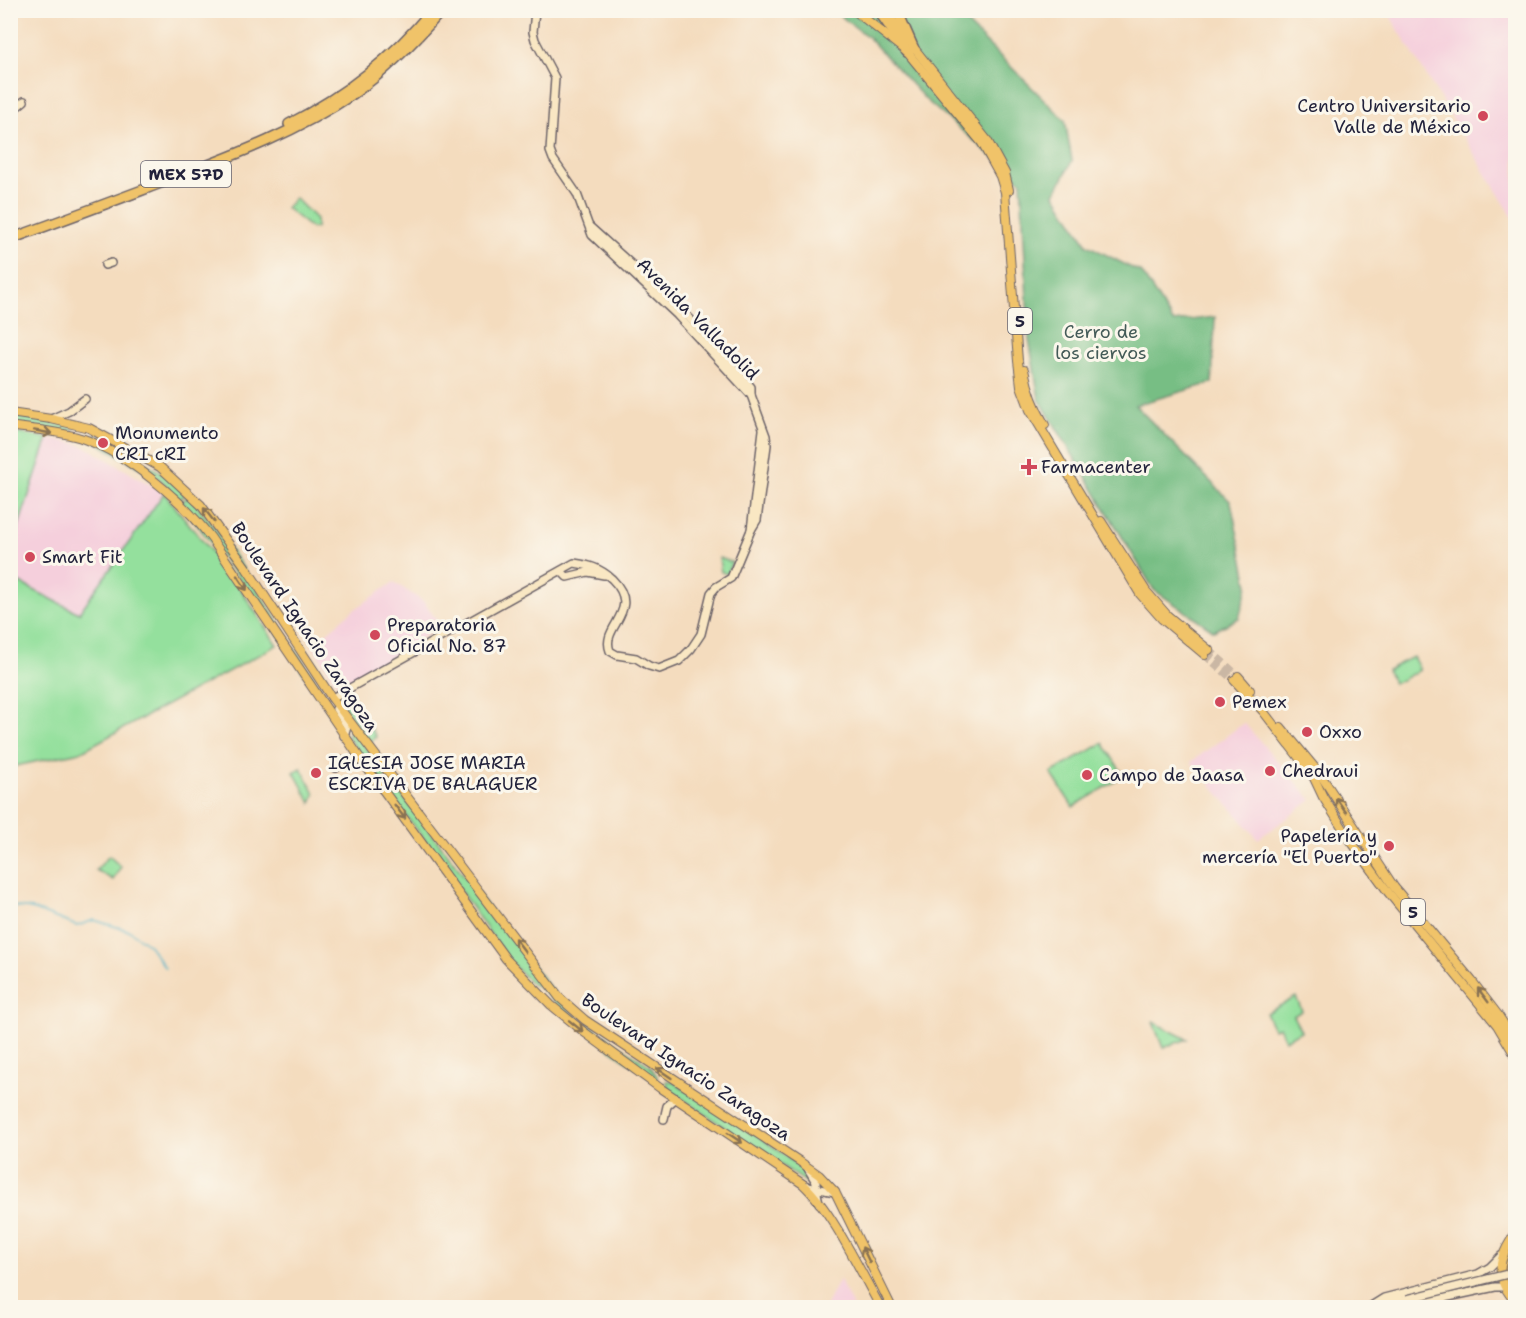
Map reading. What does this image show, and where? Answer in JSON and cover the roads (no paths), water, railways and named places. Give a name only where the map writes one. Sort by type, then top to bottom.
[{"type":"highway","name":"MEX 57D","points":[[10,233],[219,155],[287,126],[350,88],[395,50],[432,10]]},
{"type":"highway","name":"MEX 57D","points":[[10,239],[223,160],[281,136],[354,93],[381,72],[410,46],[442,10]]},
{"type":"highway","points":[[878,10],[910,50]]},
{"type":"highway","points":[[897,10],[910,50]]},
{"type":"main road","name":"Avenida Valladolid","points":[[535,10],[533,32],[535,40],[555,78],[550,151],[577,194],[592,235],[677,315],[750,395],[763,430],[751,530],[728,581],[713,590],[701,634],[691,649],[675,664],[659,669],[636,658],[617,655],[610,651],[609,641],[624,602],[622,592],[609,577]]},
{"type":"main road","name":"5","points":[[854,10],[910,50]]},
{"type":"main road","name":"5","points":[[884,10],[910,50],[982,143],[1003,183],[1018,362],[1022,386],[1030,410],[1140,594],[1162,619],[1207,652]]},
{"type":"main road","points":[[51,419],[69,411],[85,399]]},
{"type":"main road","name":"Boulevard Ignacio Zaragoza","points":[[10,413],[80,425],[160,467],[184,489],[210,517],[332,698],[551,987],[570,1007],[667,1075],[807,1166],[825,1181],[835,1192],[892,1308]]},
{"type":"main road","name":"Boulevard Ignacio Zaragoza","points":[[10,426],[86,440],[143,473],[176,500],[211,538],[362,761],[516,970],[551,1005],[584,1032],[803,1184],[837,1231],[881,1308]]},
{"type":"main road","points":[[176,500],[184,497],[184,489]]},
{"type":"main road","points":[[332,698],[574,563],[600,569],[609,577]]},
{"type":"main road","points":[[561,571],[567,577],[588,572],[609,577]]},
{"type":"main road","points":[[317,675],[318,684],[347,724],[345,736]]},
{"type":"main road","name":"5","points":[[1236,678],[1356,826],[1394,887],[1472,981],[1498,1015],[1515,1043]]},
{"type":"main road","points":[[336,768],[345,760],[362,761]]},
{"type":"main road","name":"5","points":[[1317,776],[1336,816],[1388,892],[1501,1030],[1515,1058]]},
{"type":"main road","points":[[382,789],[394,781]]},
{"type":"main road","points":[[664,1119],[667,1106],[676,1098]]},
{"type":"main road","points":[[803,1184],[811,1188],[816,1187],[816,1182],[807,1166]]},
{"type":"main road","points":[[820,1205],[817,1193],[819,1189],[835,1192]]},
{"type":"main road","points":[[1368,1308],[1384,1298],[1478,1274],[1502,1256],[1515,1233]]},
{"type":"main road","points":[[1515,1249],[1510,1258],[1509,1272],[1515,1290]]},
{"type":"main road","points":[[1502,1256],[1501,1273],[1504,1287],[1515,1302]]},
{"type":"main road","points":[[1386,1308],[1407,1299],[1515,1272]]},
{"type":"main road","points":[[1478,1274],[1486,1276],[1488,1280],[1484,1289]]},
{"type":"main road","points":[[1368,1308],[1504,1287]]},
{"type":"waterway","points":[[10,906],[32,909],[77,926],[94,920],[130,931],[148,944],[165,968]]},
{"type":"tunnel","points":[[1209,650],[1238,676]]},
{"type":"tunnel","points":[[1205,655],[1234,680]]},
{"type":"place","name":"Centro Universitario Valle de México","points":[[1483,116]]},
{"type":"place","name":"Monumento CRI cRI","points":[[103,443]]},
{"type":"place","name":"Farmacenter","points":[[1029,467]]},
{"type":"place","name":"Smart Fit","points":[[30,557]]},
{"type":"place","name":"Preparatoria Oficial No. 87","points":[[375,635]]},
{"type":"place","name":"Pemex","points":[[1220,702]]},
{"type":"place","name":"Oxxo","points":[[1307,732]]},
{"type":"place","name":"Chedraui","points":[[1270,771]]},
{"type":"place","name":"IGLESIA JOSE MARIA ESCRIVA DE BALAGUER","points":[[316,773]]},
{"type":"place","name":"Campo de Jaasa","points":[[1087,775]]},
{"type":"place","name":"Papelería y mercería \"El Puerto\"","points":[[1389,846]]},
{"type":"park label","name":"Cerro de los ciervos","points":[[1101,342]]}]
